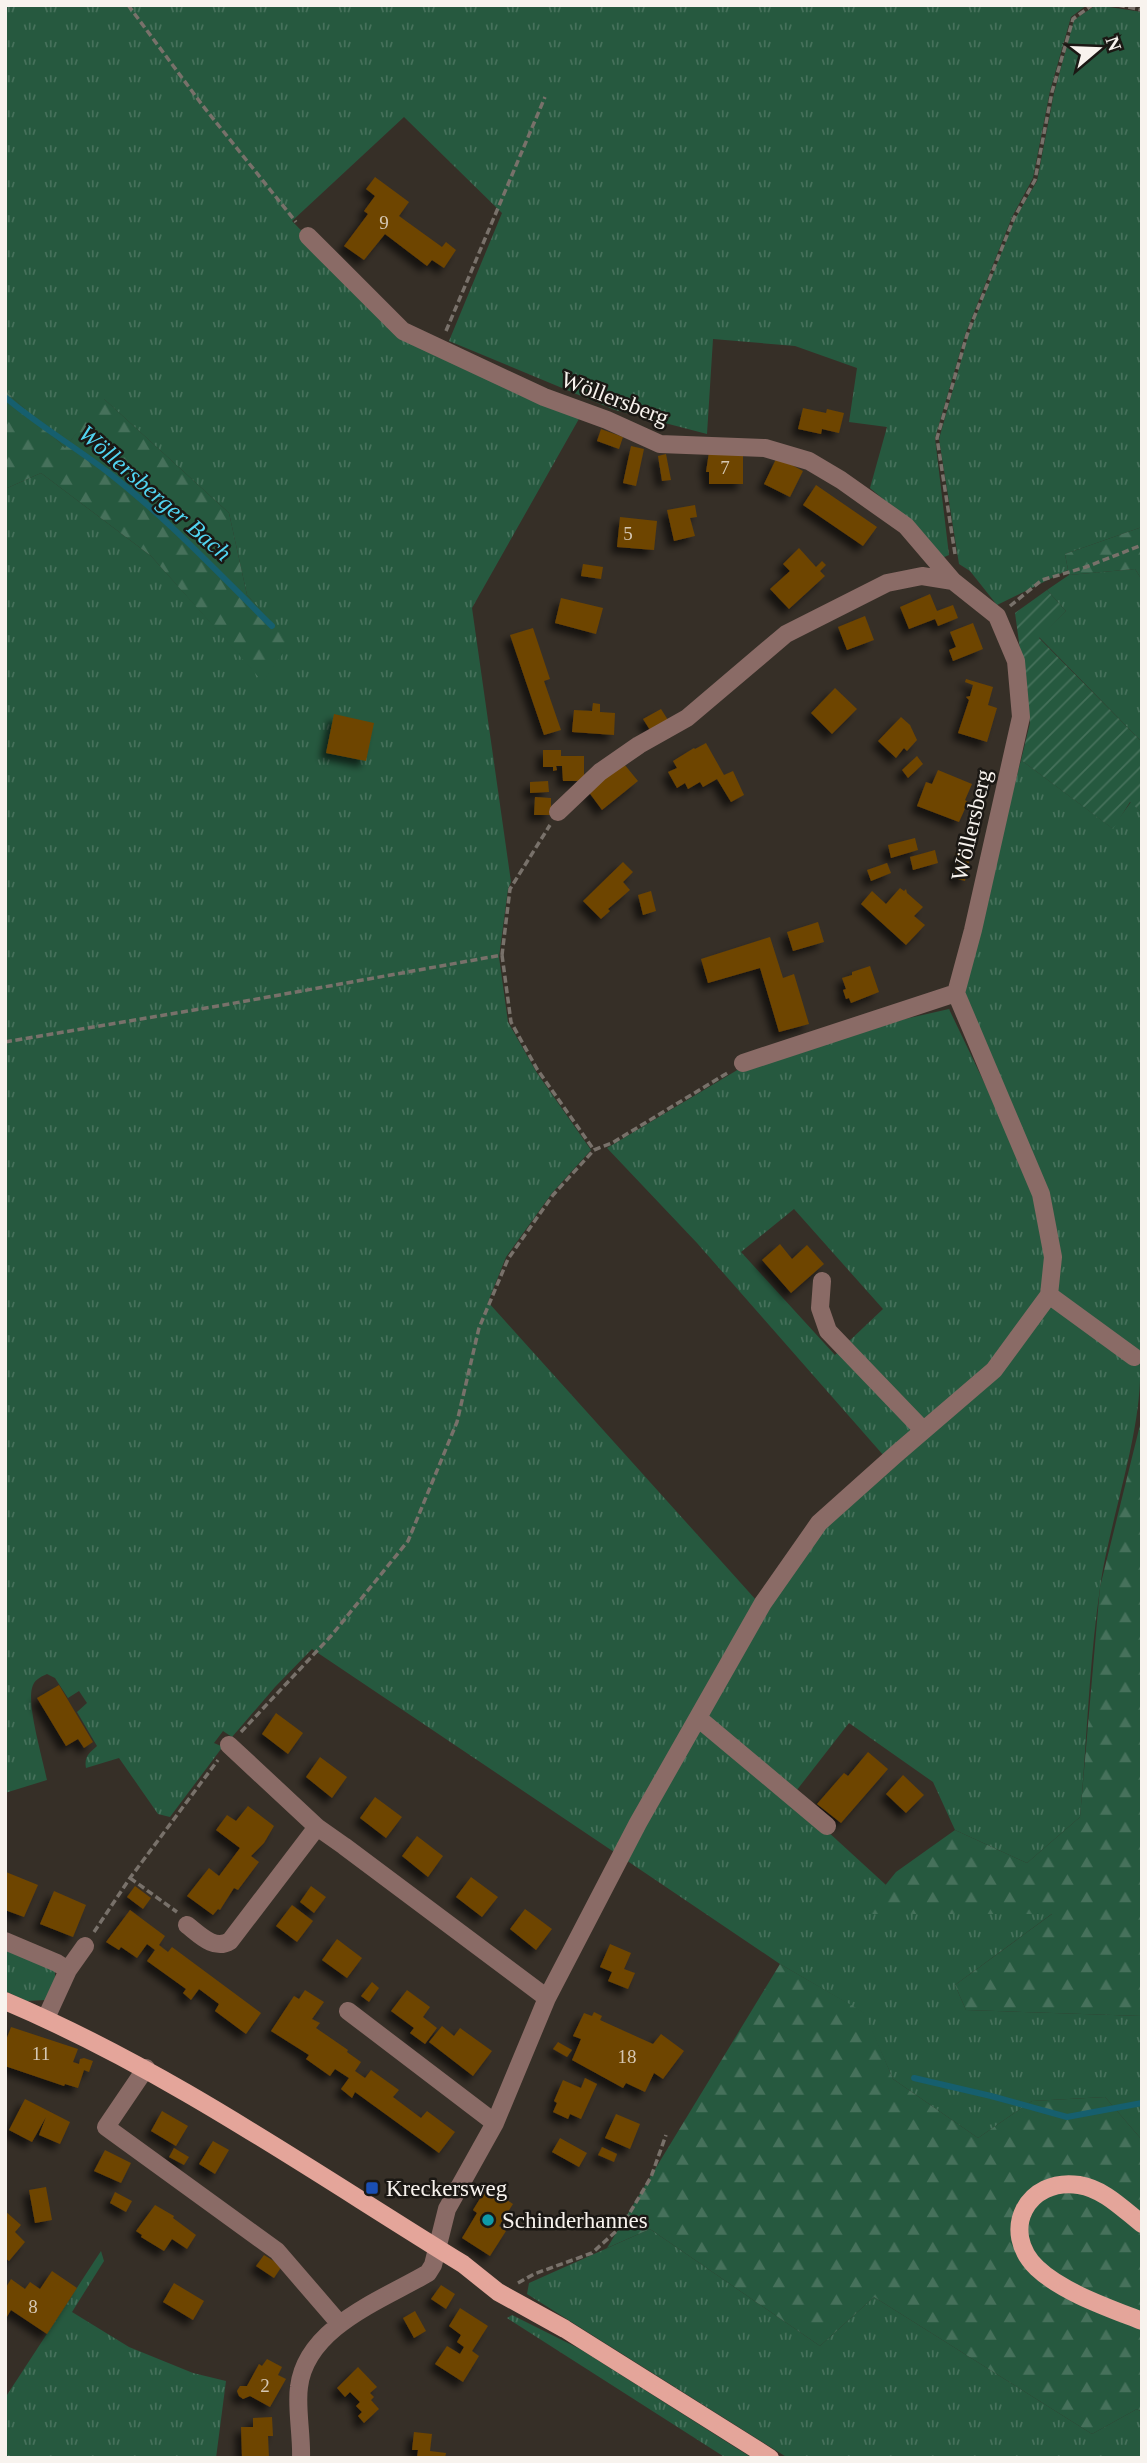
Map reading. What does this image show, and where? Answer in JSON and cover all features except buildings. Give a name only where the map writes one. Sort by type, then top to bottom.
[{"type":"main road","points":[[5,2001],[46,2018],[146,2068],[437,2249],[514,2301],[565,2329],[770,2458]]},
{"type":"main road","points":[[1142,2224],[1106,2195],[1081,2185],[1064,2184],[1049,2187],[1036,2194],[1026,2204],[1018,2220],[1020,2239],[1036,2267],[1052,2280],[1142,2321]]},
{"type":"street","name":"Wöllersberg","points":[[308,236],[403,331],[544,397],[607,420],[660,444],[765,448],[809,461],[841,480],[905,526],[953,581],[997,616],[1016,661],[1021,717],[958,985]]},
{"type":"street","points":[[558,812],[600,772],[639,745],[687,718],[786,634],[887,583],[922,576],[953,581]]},
{"type":"street","points":[[301,2458],[298,2388],[312,2353],[339,2323],[428,2273],[433,2265],[447,2209],[495,2123],[547,1998],[638,1823],[763,1603],[819,1523],[994,1370],[1049,1295],[1053,1257],[1041,1194],[958,985],[743,1063]]},
{"type":"street","points":[[822,1281],[820,1307],[828,1331],[923,1430]]},
{"type":"street","points":[[1049,1295],[1135,1357]]},
{"type":"street","points":[[698,1718],[827,1826]]},
{"type":"street","points":[[229,1745],[317,1828],[547,1998]]},
{"type":"street","points":[[187,1925],[216,1945],[224,1945],[230,1941],[317,1828]]},
{"type":"street","points":[[5,1941],[68,1970]]},
{"type":"street","points":[[46,2018],[68,1970],[85,1946]]},
{"type":"street","points":[[348,2011],[495,2123]]},
{"type":"street","points":[[146,2068],[106,2127],[277,2251],[339,2323]]},
{"type":"path","points":[[128,5],[203,106],[308,236]]},
{"type":"path","points":[[953,581],[956,564],[937,438],[967,335],[1014,218],[1035,180],[1052,92],[1073,19],[1092,5]]},
{"type":"path","points":[[1118,5],[1142,10]]},
{"type":"path","points":[[438,349],[545,97]]},
{"type":"path","points":[[997,616],[1042,580],[1142,545]]},
{"type":"path","points":[[558,812],[510,889],[502,955],[511,1022],[537,1069],[594,1150]]},
{"type":"path","points":[[5,1042],[502,955]]},
{"type":"path","points":[[85,1946],[130,1878],[229,1745],[331,1636],[408,1541],[457,1422],[479,1328],[508,1259],[553,1195],[594,1150],[612,1143],[743,1063]]},
{"type":"path","points":[[130,1878],[180,1915],[187,1925]]},
{"type":"path","points":[[514,2301],[518,2283],[534,2273],[592,2253],[622,2226],[651,2178],[666,2135]]},
{"type":"green space","points":[[5,5],[1087,5],[1071,17],[1050,91],[1033,178],[1012,217],[965,335],[935,438],[949,555],[942,558],[915,526],[870,488],[887,427],[849,422],[857,368],[795,346],[713,339],[707,434],[615,410],[449,341],[502,213],[404,117],[292,221],[401,333],[580,417],[472,608],[511,882],[499,957],[508,1022],[537,1073],[591,1150],[552,1193],[506,1257],[488,1302],[757,1601],[614,1852],[312,1649],[232,1737],[223,1731],[214,1743],[221,1746],[221,1749],[170,1817],[158,1814],[119,1758],[86,1768],[88,1755],[97,1746],[77,1712],[87,1703],[79,1691],[68,1698],[55,1678],[47,1674],[34,1683],[31,1696],[33,1720],[47,1780],[5,1793],[5,489],[41,473],[151,556],[263,681],[290,642],[247,595],[229,513],[104,399],[65,448],[5,390]]},
{"type":"green space","points":[[1096,5],[1142,12],[1142,527],[1065,554],[1068,570],[997,605],[970,571],[959,564],[939,439],[968,336],[1015,219],[1037,181],[1054,93],[1074,20]]},
{"type":"green space","points":[[5,390],[65,448],[103,398],[229,513],[247,595],[291,642],[263,682],[151,556],[41,473],[5,489]]},
{"type":"green space","points":[[1142,527],[1142,580],[1135,569],[1069,575],[1065,554]]},
{"type":"green space","points":[[1135,569],[1142,580],[1142,742],[1039,637],[1066,611],[1047,590],[1069,575]]},
{"type":"green space","points":[[1047,590],[1066,611],[1039,638],[1142,742],[1142,813],[1130,802],[1113,829],[1021,760],[1030,723],[1015,613]]},
{"type":"green space","points":[[1021,760],[1112,828],[1131,802],[1142,813],[1142,1352],[1139,1354],[1138,1409],[1100,1588],[1080,1817],[1027,1863],[955,1830],[933,1782],[849,1723],[793,1795],[703,1717],[766,1605],[821,1526],[926,1434],[1053,1294],[1056,1256],[963,1001],[976,931]]},
{"type":"green space","points":[[949,1009],[1038,1195],[1050,1257],[1046,1294],[991,1366],[923,1426],[845,1345],[883,1309],[794,1209],[741,1252],[835,1355],[841,1349],[918,1429],[884,1456],[697,1243],[607,1148],[744,1066],[843,1033]]},
{"type":"green space","points":[[1142,1417],[1142,2016],[966,2010],[955,1985],[1052,1914],[862,1914],[896,1872],[955,1830],[1027,1863],[1080,1817],[1100,1587]]},
{"type":"green space","points":[[699,1722],[886,1885],[863,1914],[1053,1913],[955,1985],[966,2010],[1142,2016],[1142,2140],[1105,2097],[1032,2101],[978,2138],[893,2079],[864,2013],[780,1964],[623,1858]]},
{"type":"green space","points":[[5,1948],[55,1969],[55,1981],[46,2000],[27,2001],[5,1991]]},
{"type":"green space","points":[[780,1964],[865,2013],[893,2079],[978,2138],[1032,2101],[1105,2097],[1142,2140],[1142,2412],[1137,2409],[1092,2434],[874,2297],[820,2346],[650,2229],[607,2248]]},
{"type":"green space","points":[[650,2229],[820,2346],[874,2297],[1092,2434],[1137,2409],[1142,2412],[1142,2458],[788,2458],[527,2294],[529,2283]]},
{"type":"green space","points":[[101,2251],[104,2261],[72,2312],[129,2347],[193,2373],[226,2381],[216,2458],[5,2458],[5,2398]]},
{"type":"green space","points":[[512,2315],[580,2349],[752,2458],[726,2458],[507,2318]]},
{"type":"waterway","name":"Wöllersberger Bach","points":[[5,397],[109,473],[152,509],[272,626]]},
{"type":"waterway","points":[[914,2078],[1067,2117],[1142,2103]]},
{"type":"place","name":"Kreckersweg","points":[[372,2188]]},
{"type":"place","name":"Schinderhannes","points":[[488,2220]]}]
